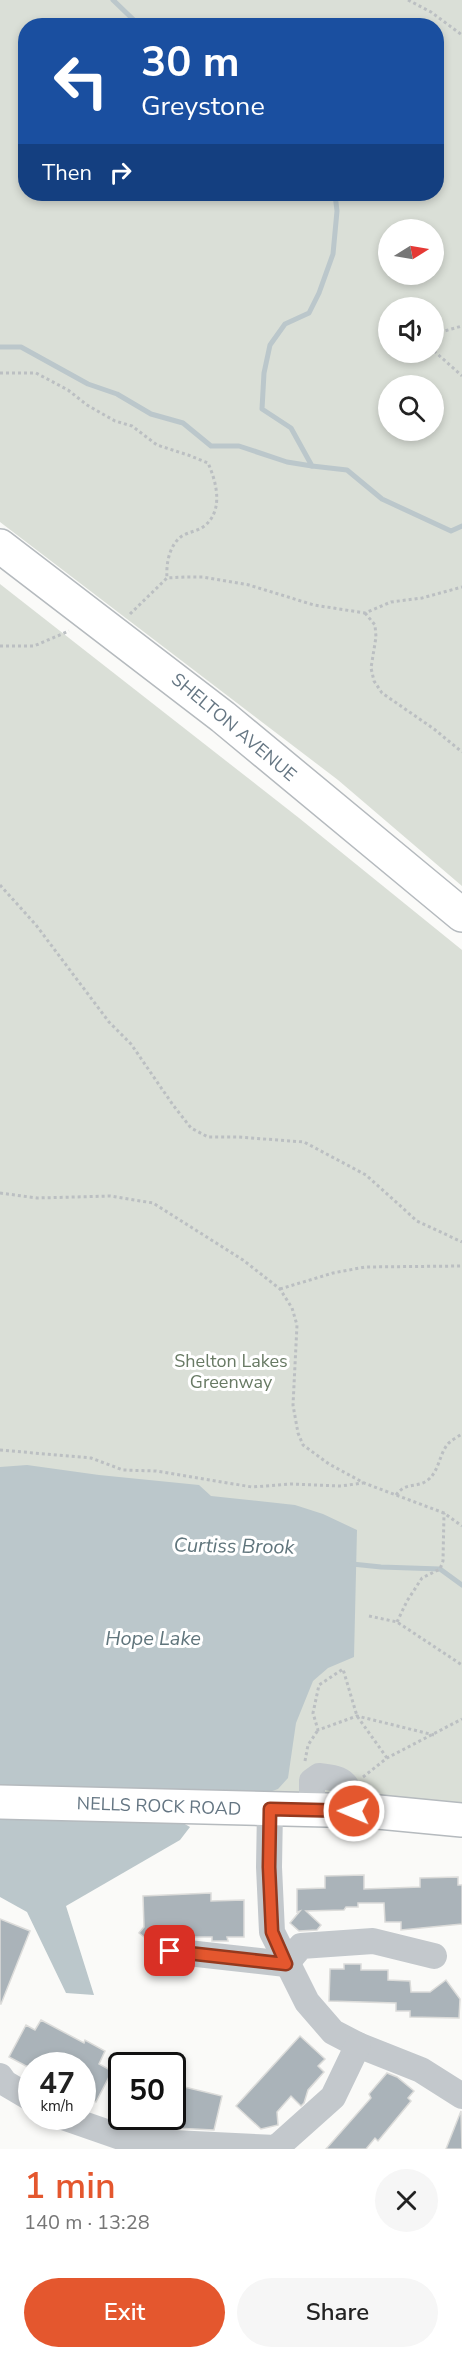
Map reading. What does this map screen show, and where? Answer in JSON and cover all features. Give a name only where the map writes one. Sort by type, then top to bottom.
[{"type":"main road","name":"SHELTON AVENUE","points":[[0,546],[223,717],[462,915]]},
{"type":"main road","name":"NELLS ROCK ROAD","points":[[0,1802],[270,1809],[312,1796],[351,1800],[462,1820]]},
{"type":"street","points":[[270,1809],[269,1867],[272,1932],[307,2002],[333,2032],[358,2045],[422,2070],[462,2096]]},
{"type":"street","points":[[286,1964],[301,1946],[373,1941],[434,1956]]},
{"type":"street","points":[[170,1951],[286,1964]]},
{"type":"street","points":[[96,2128],[132,2141],[276,2148],[333,2097],[358,2045]]},
{"type":"street","points":[[0,2076],[5,2083],[18,2091]]},
{"type":"path","points":[[408,0],[439,18]]},
{"type":"path","points":[[444,22],[462,34]]},
{"type":"path","points":[[444,331],[462,326]]},
{"type":"path","points":[[444,360],[462,376]]},
{"type":"path","points":[[0,373],[36,373],[68,390],[87,405],[115,421],[132,426],[157,445],[208,463],[216,481],[217,504],[213,518],[202,528],[180,537],[167,560],[167,578]]},
{"type":"path","points":[[0,646],[34,646],[71,629],[130,614],[167,578],[203,577],[249,585],[314,605],[365,613],[391,602],[429,596],[462,587]]},
{"type":"path","points":[[365,613],[375,625],[376,637],[371,668],[374,681],[382,693],[434,729],[462,752]]},
{"type":"path","points":[[0,885],[36,925],[109,1022],[131,1044],[191,1128],[208,1137],[304,1142],[366,1175],[417,1221],[462,1242]]},
{"type":"path","points":[[0,1193],[37,1198],[111,1196],[153,1203],[243,1260],[280,1289],[292,1308],[297,1326],[293,1405],[298,1433],[303,1445],[329,1464],[364,1483],[444,1513],[462,1526]]},
{"type":"path","points":[[280,1289],[333,1273],[365,1267],[462,1266]]},
{"type":"path","points":[[396,1495],[406,1485],[416,1485],[428,1480],[437,1468],[447,1445],[462,1434]]},
{"type":"path","points":[[0,1450],[91,1458],[123,1470],[156,1471],[252,1487],[291,1484],[341,1486],[364,1483]]},
{"type":"path","points":[[397,1623],[407,1601],[423,1578],[440,1569],[443,1561],[444,1513]]},
{"type":"path","points":[[369,1616],[397,1623],[462,1665]]},
{"type":"path","points":[[318,1730],[313,1713],[319,1685],[343,1669],[357,1716],[387,1758]]},
{"type":"path","points":[[312,1796],[304,1758],[308,1745],[318,1730],[357,1716],[434,1735]]},
{"type":"path","points":[[351,1800],[387,1758],[462,1719]]},
{"type":"green space","points":[[0,0],[462,0],[462,886],[338,780],[0,522]]},
{"type":"green space","name":"Shelton Lakes Greenway","points":[[0,584],[299,818],[462,950],[462,1809],[0,1793]]},
{"type":"water","name":"Hope Lake","points":[[27,1465],[199,1485],[211,1496],[295,1505],[323,1514],[357,1530],[354,1657],[328,1668],[313,1681],[296,1723],[288,1778],[278,1789],[261,1795],[0,1788],[0,1467]]},
{"type":"water","points":[[0,1814],[176,1819],[190,1827],[180,1840],[66,1906],[94,1995],[66,1993],[27,1912],[0,1897]]},
{"type":"building","points":[[364,1875],[364,1889],[420,1887],[420,1878],[458,1877],[458,1885],[462,1885],[462,1924],[401,1930],[401,1922],[385,1922],[384,1903],[358,1903],[358,1907],[346,1907],[344,1910],[306,1911],[321,1925],[317,1930],[299,1931],[290,1923],[300,1911],[297,1912],[297,1889],[325,1888],[325,1876]]},
{"type":"building","points":[[211,1893],[211,1901],[244,1900],[244,1937],[227,1937],[228,1941],[212,1941],[212,1937],[191,1937],[191,1933],[164,1933],[154,1945],[139,1933],[144,1927],[143,1896]]},
{"type":"building","points":[[0,1919],[30,1931],[1,2004],[0,2004]]},
{"type":"building","points":[[344,1964],[361,1964],[361,1970],[388,1970],[388,1980],[410,1981],[411,1992],[430,1992],[446,1980],[460,1999],[459,2018],[410,2017],[410,2011],[396,2011],[396,2003],[329,2001],[330,1969],[344,1969]]},
{"type":"building","points":[[41,2020],[84,2043],[85,2040],[105,2051],[99,2064],[108,2069],[108,2079],[96,2102],[96,2052],[18,2052],[18,2062],[9,2057],[26,2025],[35,2030]]},
{"type":"building","points":[[300,2036],[325,2059],[318,2066],[324,2072],[308,2090],[301,2106],[291,2096],[277,2112],[278,2125],[261,2129],[236,2106]]},
{"type":"building","points":[[387,2073],[397,2077],[414,2091],[408,2098],[411,2101],[378,2141],[375,2138],[366,2149],[326,2149],[371,2098],[369,2094]]},
{"type":"building","points":[[186,2087],[222,2096],[214,2130],[186,2129]]},
{"type":"building","points":[[461,2111],[462,2149],[446,2149]]},
{"type":"waterway","points":[[113,0],[132,18]]},
{"type":"waterway","points":[[336,201],[333,254],[309,313],[285,324],[270,345],[264,373],[262,409],[291,428],[312,466],[347,470],[382,499],[451,531],[462,526]]},
{"type":"waterway","points":[[0,347],[21,347],[88,384],[117,394],[151,414],[183,423],[211,446],[239,446],[287,462],[312,466]]},
{"type":"waterway","name":"Curtiss Brook","points":[[352,1564],[440,1569],[462,1585]]},
{"type":"route","points":[[170,1951],[286,1964],[272,1932],[269,1867],[270,1809],[354,1811]]}]
